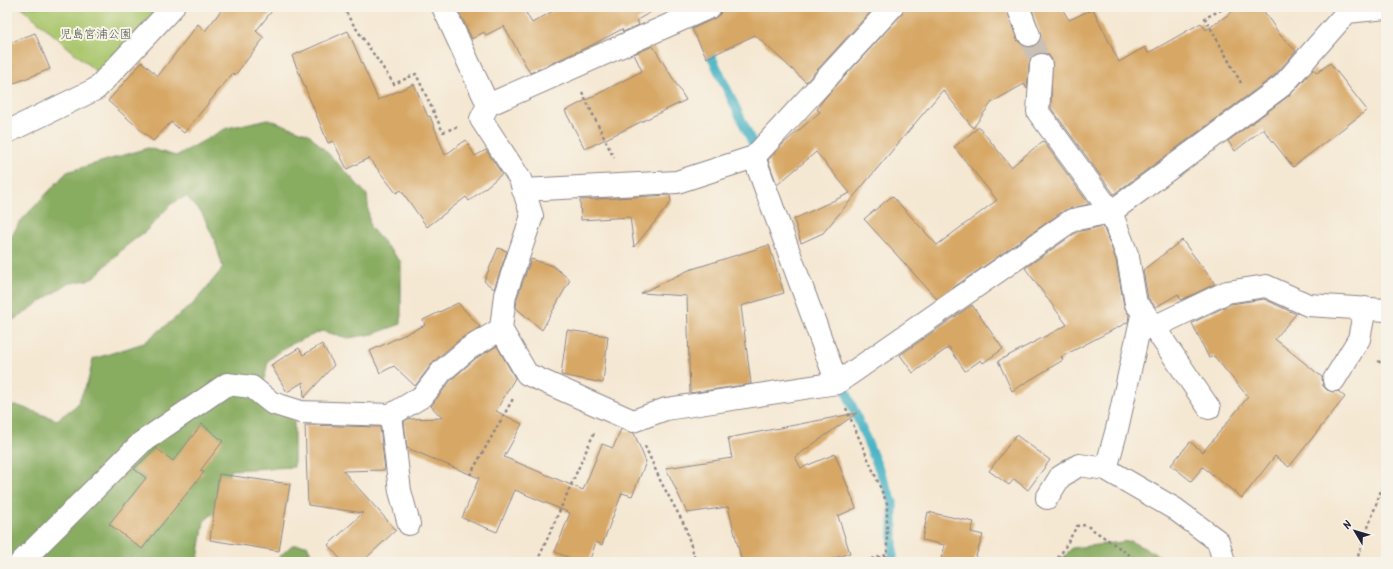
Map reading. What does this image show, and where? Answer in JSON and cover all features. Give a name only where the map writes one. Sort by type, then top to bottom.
[{"type":"street","points":[[7,132],[96,90],[173,7]]},
{"type":"street","points":[[443,7],[485,112],[520,179],[532,216],[505,295],[501,329],[527,374],[633,421],[666,409],[836,383],[1072,220],[1111,212],[1283,86],[1347,12],[1386,8]]},
{"type":"street","points":[[485,112],[571,68],[710,7]]},
{"type":"street","points":[[524,190],[677,182],[754,157],[892,7]]},
{"type":"street","points":[[1018,7],[1029,35]]},
{"type":"street","points":[[1041,65],[1038,112],[1111,212],[1128,257],[1136,304],[1148,319],[1209,408]]},
{"type":"street","points":[[754,157],[836,383]]},
{"type":"street","points":[[1148,319],[1227,292],[1266,286],[1308,305],[1376,309],[1334,380]]},
{"type":"street","points":[[1106,469],[1148,319]]},
{"type":"street","points":[[21,562],[142,442],[227,384],[252,387],[272,403],[301,412],[391,415],[423,396],[442,371],[468,349],[501,329]]},
{"type":"street","points":[[391,415],[400,491],[409,524]]},
{"type":"street","points":[[1047,498],[1060,477],[1079,465],[1106,469],[1175,509],[1218,541],[1224,562]]},
{"type":"path","points":[[344,7],[349,18],[394,84],[416,74],[443,132],[485,112]]},
{"type":"path","points":[[1227,7],[1205,18],[1254,107]]},
{"type":"path","points":[[571,68],[627,185]]},
{"type":"path","points":[[470,475],[527,374]]},
{"type":"path","points":[[836,383],[848,415],[886,503],[887,562]]},
{"type":"path","points":[[537,562],[605,408]]},
{"type":"path","points":[[633,421],[661,482],[685,526],[696,562]]},
{"type":"path","points":[[1356,562],[1386,476]]},
{"type":"path","points":[[1054,562],[1061,554],[1077,526],[1086,525],[1140,562]]},
{"type":"path","points":[[860,562],[887,556]]},
{"type":"green space","name":"児島宮浦公園","points":[[21,7],[159,7],[99,74]]},
{"type":"green space","points":[[268,119],[309,134],[367,195],[370,227],[401,262],[401,324],[373,334],[348,338],[322,331],[287,346],[268,361],[263,387],[294,421],[294,467],[230,470],[222,506],[204,521],[198,560],[213,562],[7,562],[7,407],[16,405],[57,420],[77,405],[88,381],[93,359],[144,343],[193,304],[223,268],[215,241],[202,213],[186,196],[171,204],[147,230],[126,246],[92,279],[67,284],[7,324],[7,245],[19,223],[67,172],[148,148],[176,156],[227,128]]},
{"type":"green space","points":[[1130,541],[1172,562],[1060,562],[1072,548]]},
{"type":"green space","points":[[292,545],[307,545],[315,562],[274,562]]},
{"type":"building","points":[[224,7],[275,7],[256,31],[264,38],[235,75],[233,73],[184,133],[171,122],[153,141],[108,101],[142,62],[158,76],[198,24],[205,31]]},
{"type":"building","points":[[457,7],[538,7],[526,13],[532,23],[560,7],[660,7],[637,20],[639,25],[623,32],[622,29],[594,44],[530,73],[504,26],[486,35],[484,32],[472,39]]},
{"type":"building","points":[[722,7],[875,7],[806,82],[755,35],[707,58],[692,29],[715,18],[720,14]]},
{"type":"building","points":[[904,7],[1006,7],[1017,40],[1022,45],[1028,47],[1033,47],[1038,43],[1041,36],[1031,7],[1061,7],[1069,20],[1093,9],[1119,62],[1145,47],[1148,53],[1201,23],[1206,30],[1239,7],[1261,7],[1280,35],[1296,51],[1274,76],[1114,194],[1051,108],[1052,60],[1048,54],[1036,54],[1031,58],[1029,64],[1027,89],[1024,84],[992,102],[973,128],[943,90],[823,233],[801,243],[794,219],[850,193],[816,152],[777,185],[768,160],[783,144],[820,112],[817,109],[824,99],[901,15]]},
{"type":"building","points":[[348,31],[378,100],[414,84],[428,117],[430,116],[445,155],[466,140],[475,156],[486,150],[502,174],[469,201],[466,197],[427,227],[401,190],[396,193],[369,158],[347,169],[333,141],[328,143],[292,56]]},
{"type":"building","points":[[35,33],[50,69],[7,86],[7,44]]},
{"type":"building","points":[[653,46],[686,100],[585,149],[565,111],[642,71],[634,54]]},
{"type":"building","points":[[1330,63],[1367,110],[1293,167],[1263,129],[1235,151],[1228,141],[1290,95],[1314,69],[1317,73]]},
{"type":"building","points":[[979,127],[1011,167],[1043,141],[1089,204],[1065,210],[937,299],[864,219],[892,196],[937,245],[997,200],[954,147]]},
{"type":"building","points":[[670,195],[671,202],[634,247],[630,217],[581,220],[580,200]]},
{"type":"building","points":[[1103,226],[1116,260],[1124,306],[1129,315],[1128,322],[1061,357],[1063,360],[1012,391],[998,361],[1067,325],[1025,268],[1077,232]]},
{"type":"building","points":[[1182,240],[1215,284],[1181,300],[1178,294],[1156,307],[1148,298],[1143,270]]},
{"type":"building","points":[[769,245],[784,293],[741,306],[751,384],[690,393],[687,296],[641,293],[689,270]]},
{"type":"building","points":[[498,248],[507,251],[494,289],[484,281]]},
{"type":"building","points":[[531,259],[553,266],[570,280],[542,330],[516,308],[517,298]]},
{"type":"building","points":[[1264,299],[1296,314],[1275,339],[1322,377],[1323,386],[1327,390],[1333,392],[1338,391],[1345,397],[1289,467],[1275,456],[1242,498],[1203,467],[1191,481],[1171,465],[1190,442],[1203,452],[1248,397],[1214,356],[1209,358],[1192,323],[1231,304]]},
{"type":"building","points":[[458,303],[480,327],[460,339],[434,361],[415,386],[394,366],[380,373],[370,351],[425,325],[423,320]]},
{"type":"building","points":[[972,305],[1003,349],[983,363],[981,360],[965,371],[949,347],[913,373],[900,355]]},
{"type":"building","points":[[567,330],[608,336],[603,383],[561,375]]},
{"type":"building","points":[[322,344],[334,365],[304,398],[303,382],[287,392],[271,365],[299,348],[303,355]]},
{"type":"building","points":[[497,346],[515,378],[496,411],[522,424],[504,457],[583,490],[602,444],[613,448],[621,429],[634,433],[646,462],[632,496],[622,493],[602,545],[596,542],[589,562],[580,562],[555,552],[570,513],[515,490],[497,532],[462,518],[479,478],[407,448],[404,422],[408,419],[442,418],[431,406],[451,380],[475,359]]},
{"type":"building","points":[[857,413],[795,457],[801,468],[835,454],[856,508],[838,516],[850,553],[823,562],[742,562],[728,507],[687,513],[666,468],[732,458],[728,438]]},
{"type":"building","points":[[202,424],[223,441],[200,471],[204,472],[142,549],[109,524],[146,478],[134,469],[156,448],[173,461]]},
{"type":"building","points":[[305,425],[380,427],[385,470],[343,471],[396,530],[362,562],[343,562],[328,545],[363,513],[308,505]]},
{"type":"building","points":[[1016,435],[1050,460],[1028,490],[1014,479],[1009,485],[989,471]]},
{"type":"building","points":[[219,474],[290,484],[279,551],[210,540]]},
{"type":"building","points":[[928,512],[974,522],[971,532],[983,535],[974,562],[940,562],[945,545],[922,540]]},
{"type":"waterway","points":[[695,22],[753,144]]},
{"type":"waterway","points":[[842,382],[893,502],[893,562]]},
{"type":"tunnel","points":[[1029,35],[1041,65]]}]
